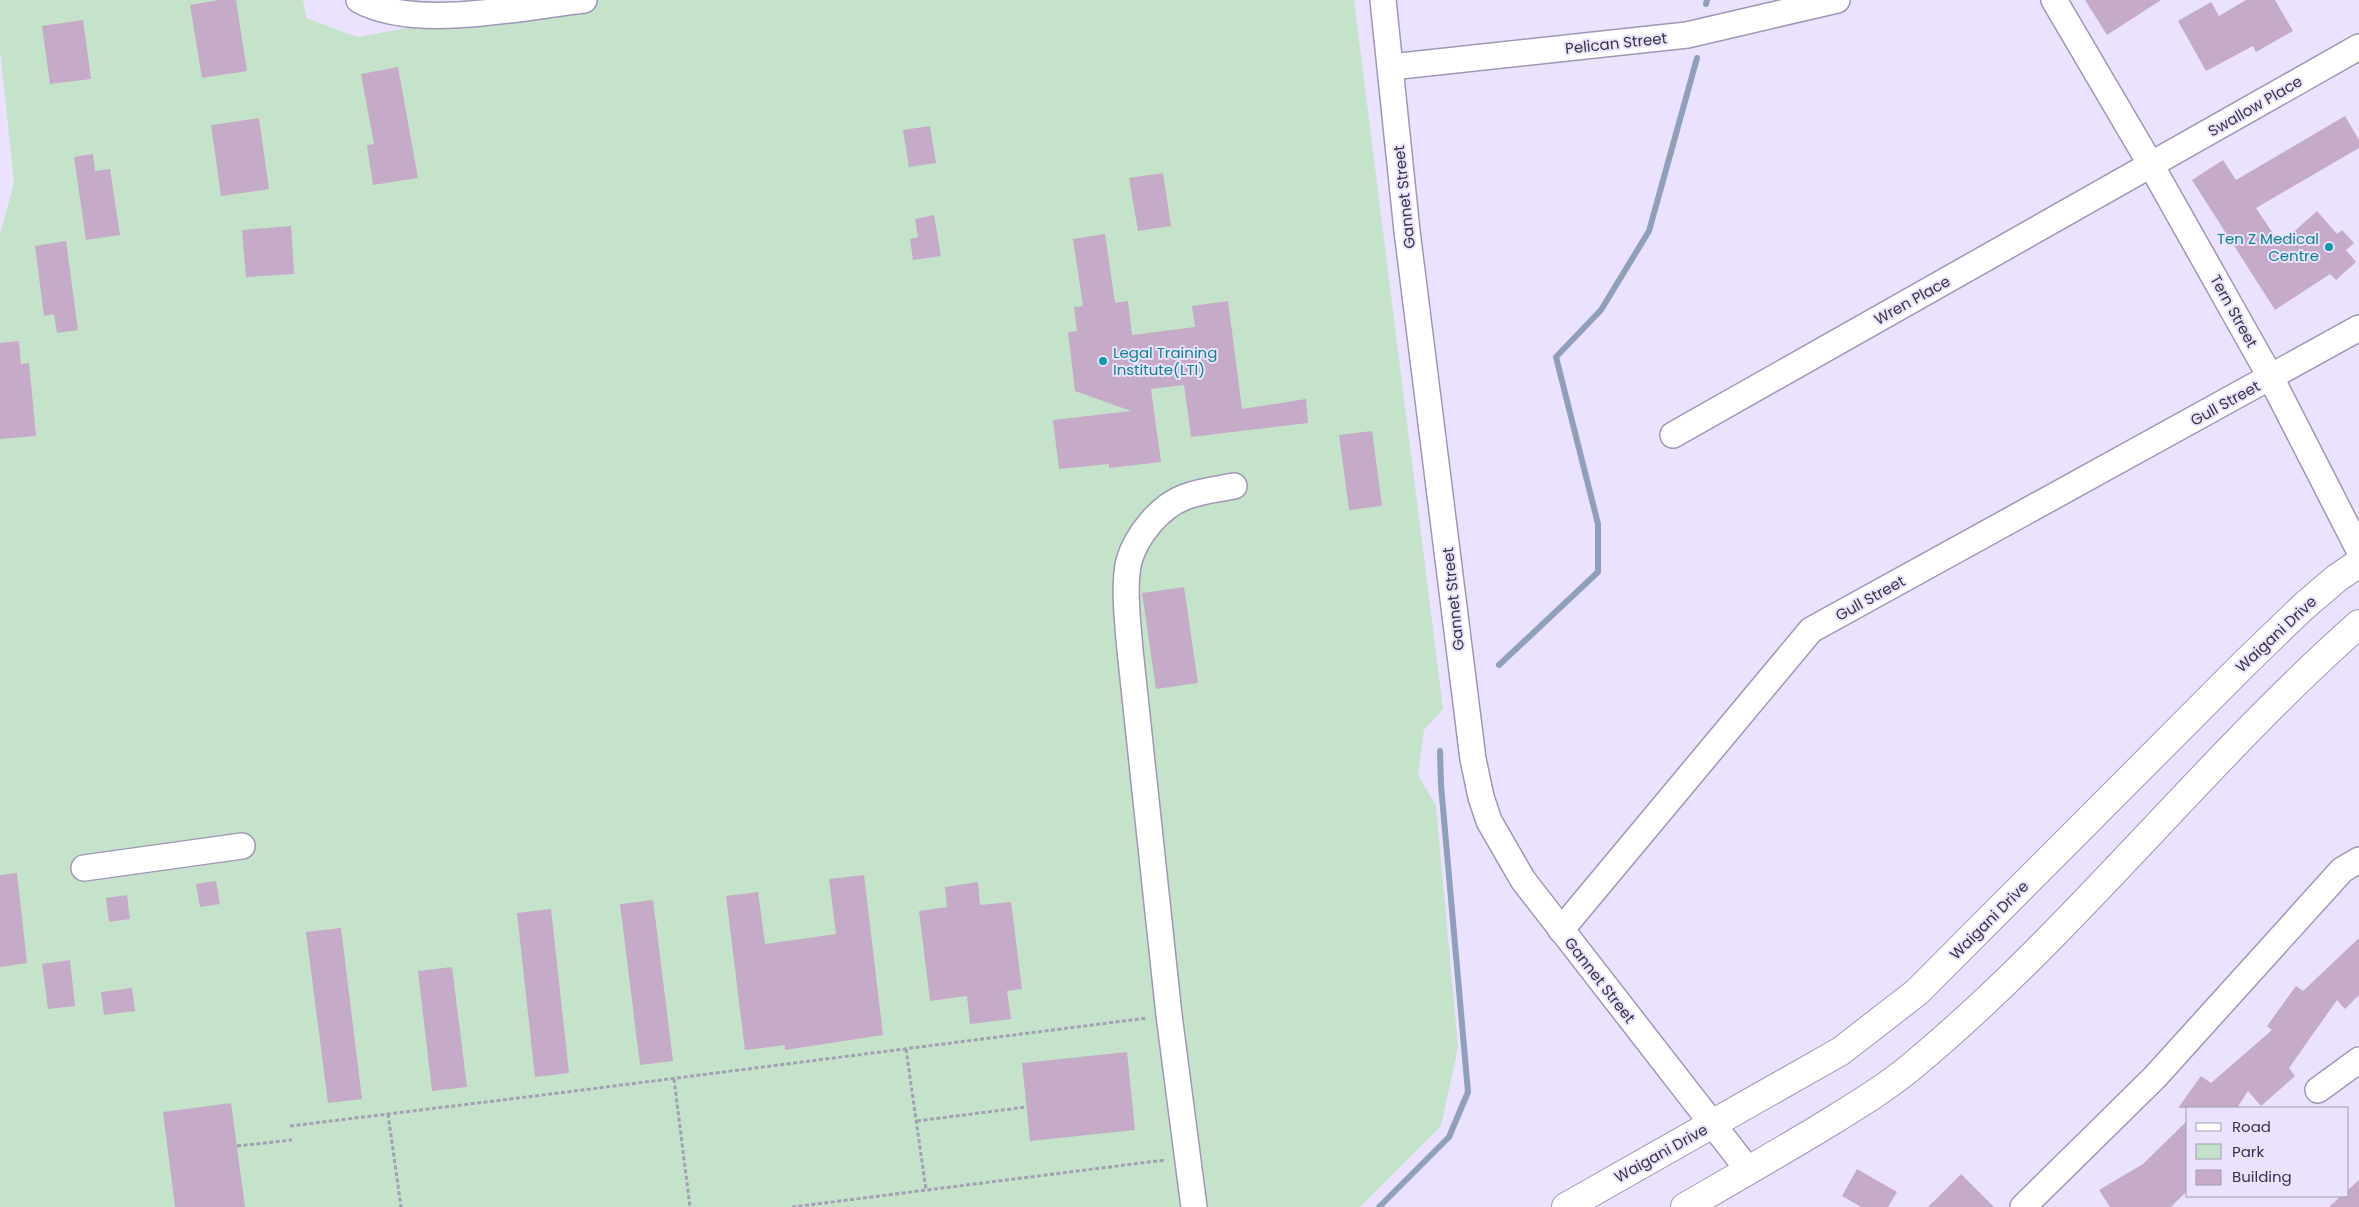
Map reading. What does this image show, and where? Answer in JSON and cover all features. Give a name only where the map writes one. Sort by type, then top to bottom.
[{"type":"highway","name":"Waigani Drive","points":[[1566,1207],[1841,1051],[1917,992],[2240,668],[2337,578],[2359,563]]},
{"type":"highway","points":[[1685,1207],[1870,1098],[1908,1069],[1979,1009],[2317,662],[2359,624]]},
{"type":"street","points":[[359,0],[389,12],[446,16],[584,0]]},
{"type":"street","name":"Gannet Street","points":[[1383,0],[1407,231],[1452,583],[1464,701],[1477,781],[1494,832],[1523,880],[1679,1082],[1714,1123],[1749,1171]]},
{"type":"street","name":"Pelican Street","points":[[1391,67],[1687,35],[1837,0]]},
{"type":"street","name":"Tern Street","points":[[2054,0],[2151,165],[2271,378],[2359,550]]},
{"type":"street","name":"Swallow Place","points":[[2151,165],[2359,46]]},
{"type":"street","name":"Wren Place","points":[[1673,435],[2151,165]]},
{"type":"street","name":"Gull Street","points":[[1561,930],[1811,630],[2359,328]]},
{"type":"street","points":[[1194,1207],[1170,1015],[1126,605],[1129,562],[1139,540],[1163,509],[1184,497],[1234,486]]},
{"type":"street","points":[[84,868],[242,846]]},
{"type":"street","points":[[2023,1207],[2155,1077],[2342,870],[2359,860]]},
{"type":"street","points":[[2318,1090],[2359,1060]]},
{"type":"path","points":[[290,1126],[1170,1015]]},
{"type":"path","points":[[906,1049],[926,1190]]},
{"type":"path","points":[[674,1079],[690,1207]]},
{"type":"path","points":[[916,1121],[1026,1107]]},
{"type":"path","points":[[388,1114],[401,1207]]},
{"type":"path","points":[[237,1146],[292,1140]]},
{"type":"path","points":[[792,1207],[1188,1157]]},
{"type":"green space","points":[[0,0],[303,0],[306,18],[357,37],[563,0],[1354,0],[1443,709],[1424,730],[1418,775],[1436,806],[1458,1047],[1441,1126],[1360,1207],[0,1207],[0,234],[14,183],[0,50]]},
{"type":"building","points":[[218,0],[236,0],[247,71],[202,78],[190,5]]},
{"type":"building","points":[[2085,0],[2161,0],[2107,35]]},
{"type":"building","points":[[2246,0],[2275,0],[2293,31],[2256,52],[2253,46],[2206,71],[2178,21],[2211,2],[2219,16]]},
{"type":"building","points":[[83,20],[91,79],[50,84],[42,26]]},
{"type":"building","points":[[398,67],[418,178],[373,185],[367,145],[374,144],[361,74]]},
{"type":"building","points":[[2345,116],[2359,140],[2359,148],[2256,208],[2280,244],[2317,211],[2337,234],[2342,230],[2354,243],[2346,250],[2356,262],[2336,280],[2330,274],[2275,310],[2192,180],[2223,160],[2236,180]]},
{"type":"building","points":[[259,118],[269,189],[221,196],[211,125]]},
{"type":"building","points":[[930,126],[936,163],[909,167],[903,130]]},
{"type":"building","points":[[93,154],[95,171],[110,169],[120,235],[86,240],[74,157]]},
{"type":"building","points":[[1163,173],[1171,226],[1138,231],[1129,178]]},
{"type":"building","points":[[934,215],[941,256],[913,260],[910,239],[918,237],[915,219]]},
{"type":"building","points":[[291,226],[294,274],[246,277],[242,230]]},
{"type":"building","points":[[1105,234],[1115,303],[1128,301],[1132,335],[1195,327],[1192,306],[1228,301],[1242,409],[1306,399],[1308,423],[1191,437],[1184,385],[1151,389],[1161,462],[1109,468],[1109,464],[1059,469],[1053,420],[1131,411],[1075,391],[1068,332],[1077,331],[1074,307],[1083,306],[1073,239]]},
{"type":"building","points":[[66,241],[78,330],[57,333],[54,314],[44,316],[35,246]]},
{"type":"building","points":[[19,341],[21,364],[29,363],[36,436],[0,439],[0,343]]},
{"type":"building","points":[[1372,431],[1382,506],[1349,510],[1339,435]]},
{"type":"building","points":[[1184,587],[1198,683],[1156,689],[1142,593]]},
{"type":"building","points":[[17,873],[27,963],[0,967],[0,875]]},
{"type":"building","points":[[864,875],[883,1035],[785,1050],[785,1045],[745,1050],[726,896],[758,892],[765,944],[836,934],[829,879]]},
{"type":"building","points":[[216,881],[220,904],[200,907],[196,884]]},
{"type":"building","points":[[978,882],[980,905],[1011,902],[1022,989],[1007,991],[1011,1019],[970,1024],[967,996],[930,1001],[919,911],[947,907],[945,887]]},
{"type":"building","points":[[127,895],[130,919],[109,922],[106,898]]},
{"type":"building","points":[[653,900],[673,1061],[640,1065],[620,904]]},
{"type":"building","points":[[551,909],[569,1073],[535,1077],[517,913]]},
{"type":"building","points":[[341,928],[362,1099],[328,1103],[306,932]]},
{"type":"building","points":[[2359,938],[2359,995],[2345,1009],[2337,1000],[2289,1068],[2295,1076],[2261,1106],[2248,1091],[2238,1107],[2178,1108],[2201,1076],[2211,1083],[2272,1030],[2267,1026],[2296,986],[2303,991]]},
{"type":"building","points":[[70,960],[75,1006],[48,1009],[42,964]]},
{"type":"building","points":[[452,967],[467,1087],[432,1091],[418,971]]},
{"type":"building","points":[[132,988],[135,1011],[104,1015],[101,992]]},
{"type":"building","points":[[1127,1052],[1135,1130],[1030,1141],[1022,1063]]},
{"type":"building","points":[[231,1103],[245,1207],[175,1207],[163,1112]]},
{"type":"building","points":[[2186,1122],[2186,1192],[2171,1207],[2110,1207],[2099,1190],[2143,1164]]},
{"type":"building","points":[[1857,1169],[1897,1192],[1888,1207],[1861,1207],[1842,1196]]},
{"type":"building","points":[[1961,1174],[1994,1207],[1928,1207]]},
{"type":"building","points":[[2359,1180],[2359,1207],[2329,1207],[2340,1197],[2349,1197],[2349,1189]]},
{"type":"waterway","points":[[1706,4],[1707,0]]},
{"type":"waterway","points":[[1499,665],[1598,572],[1598,524],[1556,357],[1601,310],[1649,231],[1697,58]]},
{"type":"waterway","points":[[1379,1207],[1449,1137],[1468,1092],[1441,785],[1440,751]]},
{"type":"place","name":"Ten Z Medical Centre","points":[[2329,247]]},
{"type":"place","name":"Legal Training Institute(LTI)","points":[[1103,361]]}]
